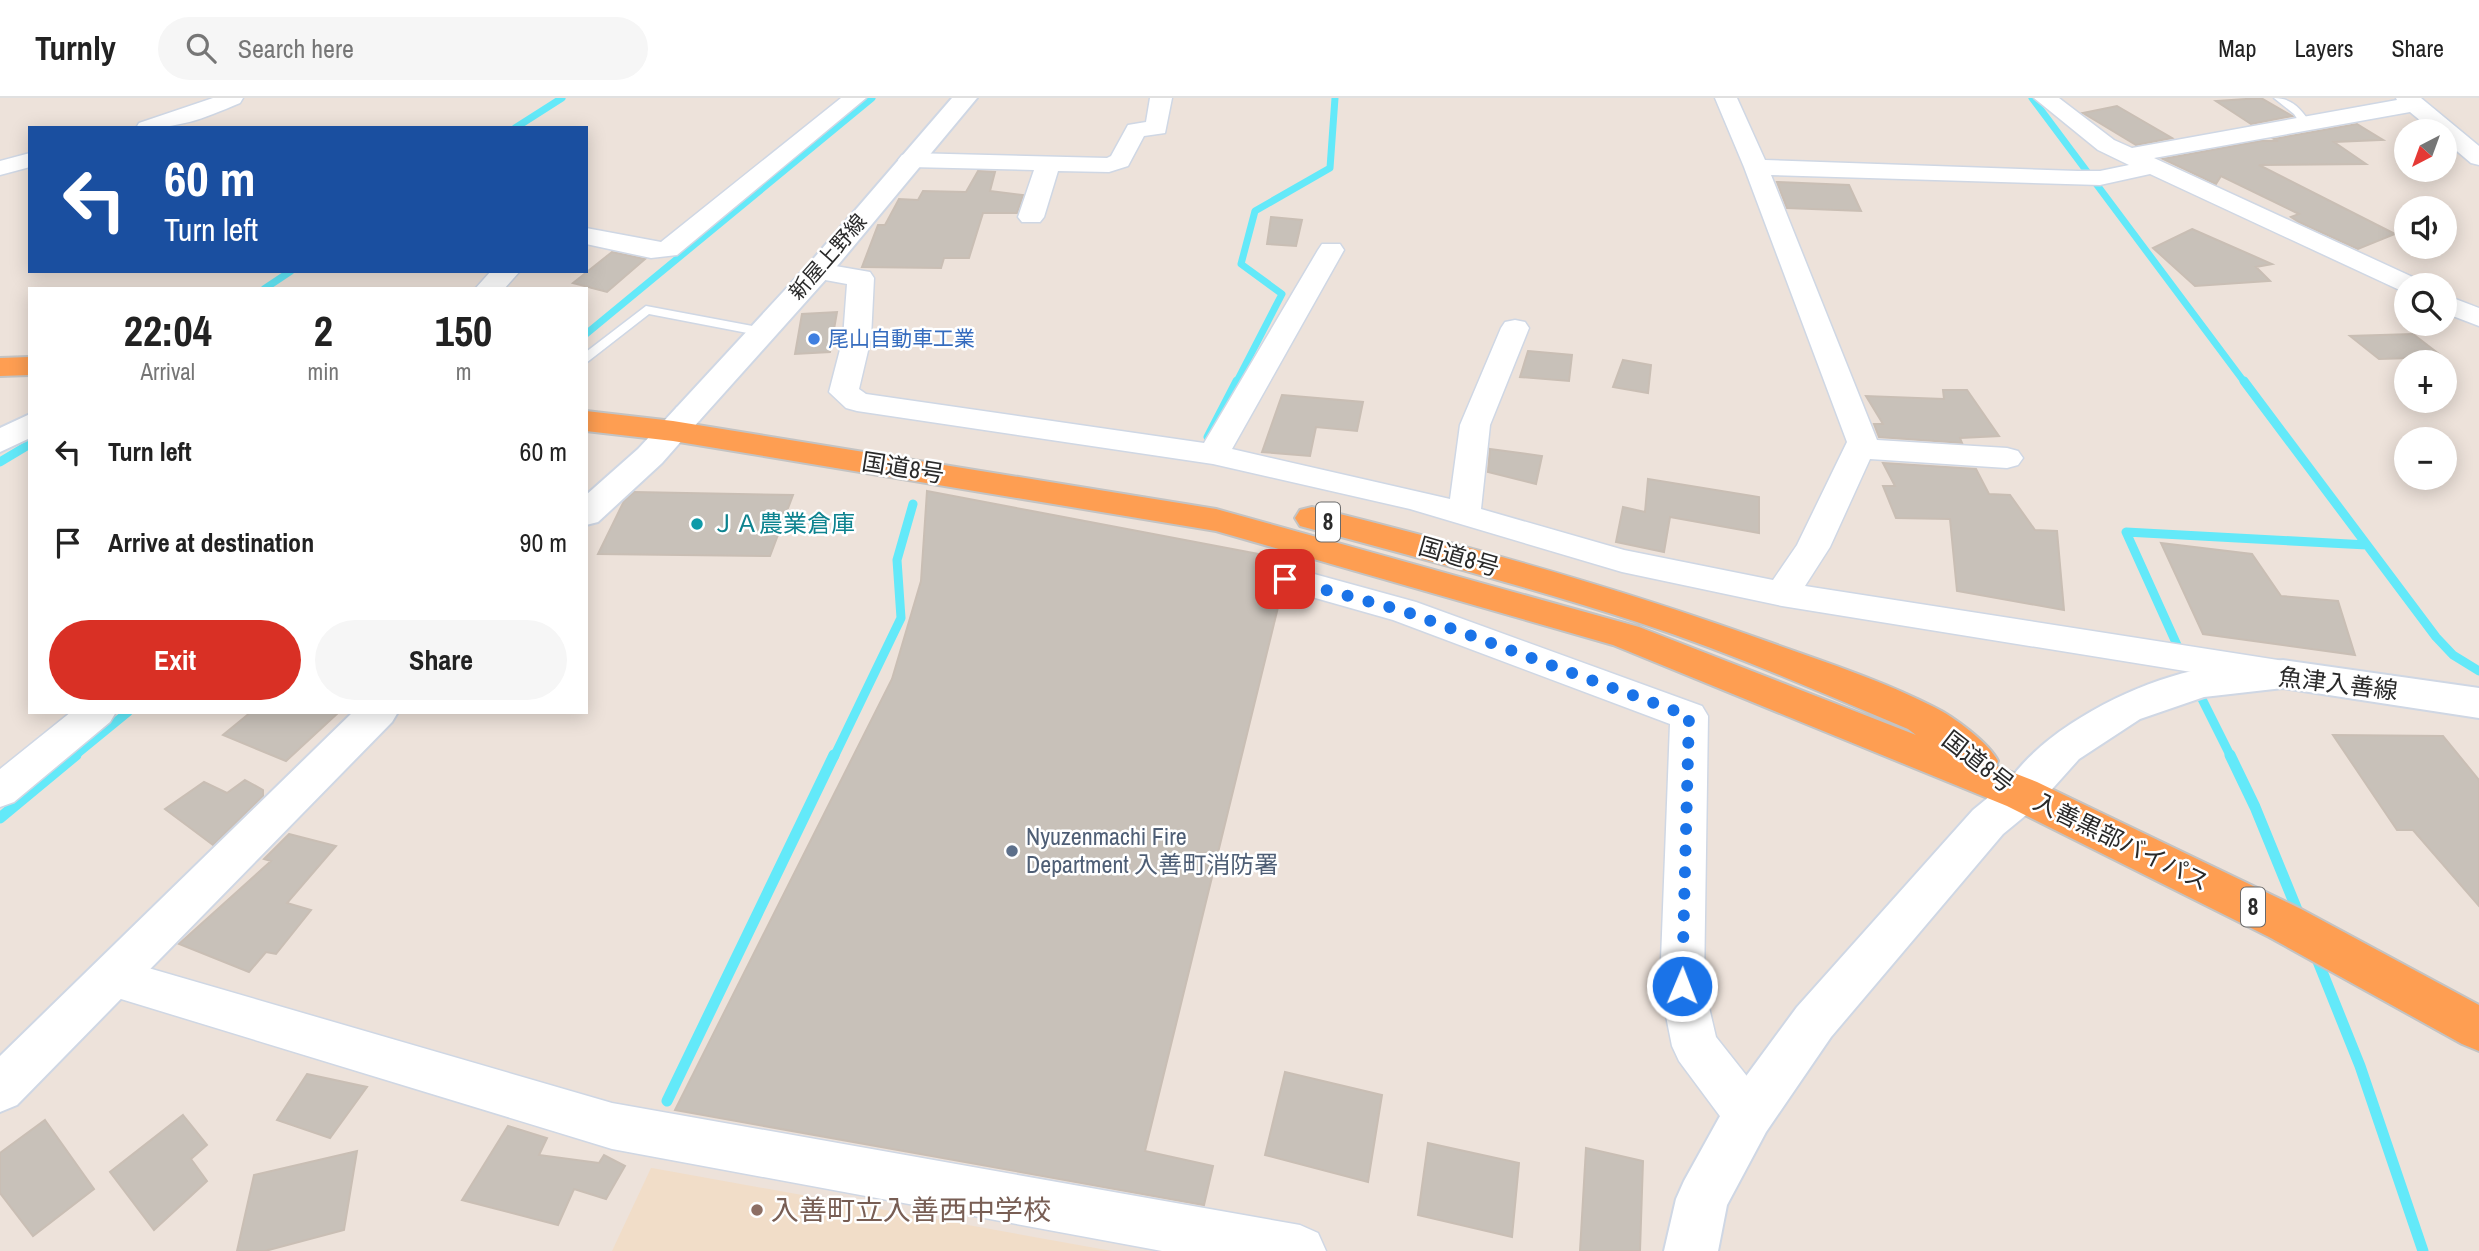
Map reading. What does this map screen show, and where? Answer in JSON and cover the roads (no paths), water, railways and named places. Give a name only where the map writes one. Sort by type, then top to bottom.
[{"type":"highway","points":[[0,367],[28,366]]},
{"type":"highway","points":[[0,389],[28,388]]},
{"type":"highway","name":"国道8号","points":[[588,401],[680,423],[1216,520],[1345,554],[1626,636],[2021,794]]},
{"type":"highway","name":"国道8号","points":[[588,421],[680,423]]},
{"type":"highway","name":"入善黒部バイパス","points":[[2021,794],[2285,923],[2479,1030]]},
{"type":"main road","name":"新屋上野線","points":[[588,512],[680,423],[763,332],[965,98]]},
{"type":"main road","points":[[0,442],[28,425]]},
{"type":"main road","name":"魚津入善線","points":[[1691,1251],[1702,1199],[1748,1115],[1814,1022],[1988,822],[2021,794],[2065,748],[2126,709],[2201,683],[2283,674],[2479,703]]},
{"type":"main road","points":[[0,1089],[376,714]]},
{"type":"street","points":[[154,126],[192,116],[232,98]]},
{"type":"street","points":[[588,236],[651,250],[668,249],[855,98]]},
{"type":"street","points":[[910,160],[1110,165],[1120,161],[1136,130],[1157,128],[1161,98]]},
{"type":"street","points":[[1726,98],[1756,167],[1862,442],[1813,547],[1782,594]]},
{"type":"street","points":[[2045,98],[2106,145],[2394,279]]},
{"type":"street","points":[[2128,156],[2306,124],[2410,101],[2478,156]]},
{"type":"street","points":[[0,168],[28,161]]},
{"type":"street","points":[[1031,217],[1048,165]]},
{"type":"street","points":[[1756,167],[2078,178],[2100,178],[2151,167]]},
{"type":"street","points":[[1213,454],[1331,250]]},
{"type":"street","points":[[818,271],[861,278],[857,338],[844,392],[857,401],[1213,454],[1415,500],[1622,561],[1782,594],[2283,674]]},
{"type":"street","points":[[490,287],[506,273]]},
{"type":"street","points":[[2457,308],[2479,318]]},
{"type":"street","points":[[1464,515],[1475,425],[1514,328]]},
{"type":"street","points":[[1859,449],[2007,458]]},
{"type":"street","points":[[1285,579],[1404,611],[1689,716],[1682,986],[1695,1046],[1748,1115]]},
{"type":"street","points":[[0,791],[95,714]]},
{"type":"street","points":[[114,978],[612,1126],[1300,1251]]},
{"type":"lane","points":[[2279,98],[2298,112],[2306,124]]},
{"type":"lane","points":[[588,357],[646,310],[763,332]]},
{"type":"waterway","points":[[518,126],[562,98]]},
{"type":"waterway","points":[[588,332],[872,98]]},
{"type":"waterway","points":[[1236,383],[1282,294],[1241,264],[1255,211],[1330,168],[1335,98]]},
{"type":"waterway","points":[[2032,98],[2245,383]]},
{"type":"waterway","points":[[267,287],[288,273]]},
{"type":"waterway","points":[[1208,437],[1237,381]]},
{"type":"waterway","points":[[2244,381],[2367,545]]},
{"type":"waterway","points":[[0,462],[28,445]]},
{"type":"waterway","points":[[834,757],[901,618],[897,560],[913,504]]},
{"type":"waterway","points":[[2182,656],[2126,532],[2367,545]]},
{"type":"waterway","points":[[2367,545],[2436,637],[2453,655],[2479,671]]},
{"type":"waterway","points":[[2197,689],[2230,755]]},
{"type":"waterway","points":[[73,757],[126,714]]},
{"type":"waterway","points":[[0,818],[76,755]]},
{"type":"waterway","points":[[667,1101],[834,755]]},
{"type":"waterway","points":[[2230,755],[2255,807],[2300,917]]},
{"type":"waterway","points":[[2315,954],[2360,1066],[2423,1251]]},
{"type":"place","name":"尾山自動車工業","points":[[814,339]]},
{"type":"place","name":"ＪＡ農業倉庫","points":[[697,524]]},
{"type":"place","name":"Nyuzenmachi Fire Department 入善町消防署","points":[[1012,851]]},
{"type":"place","name":"入善町立入善西中学校","points":[[757,1210]]}]
